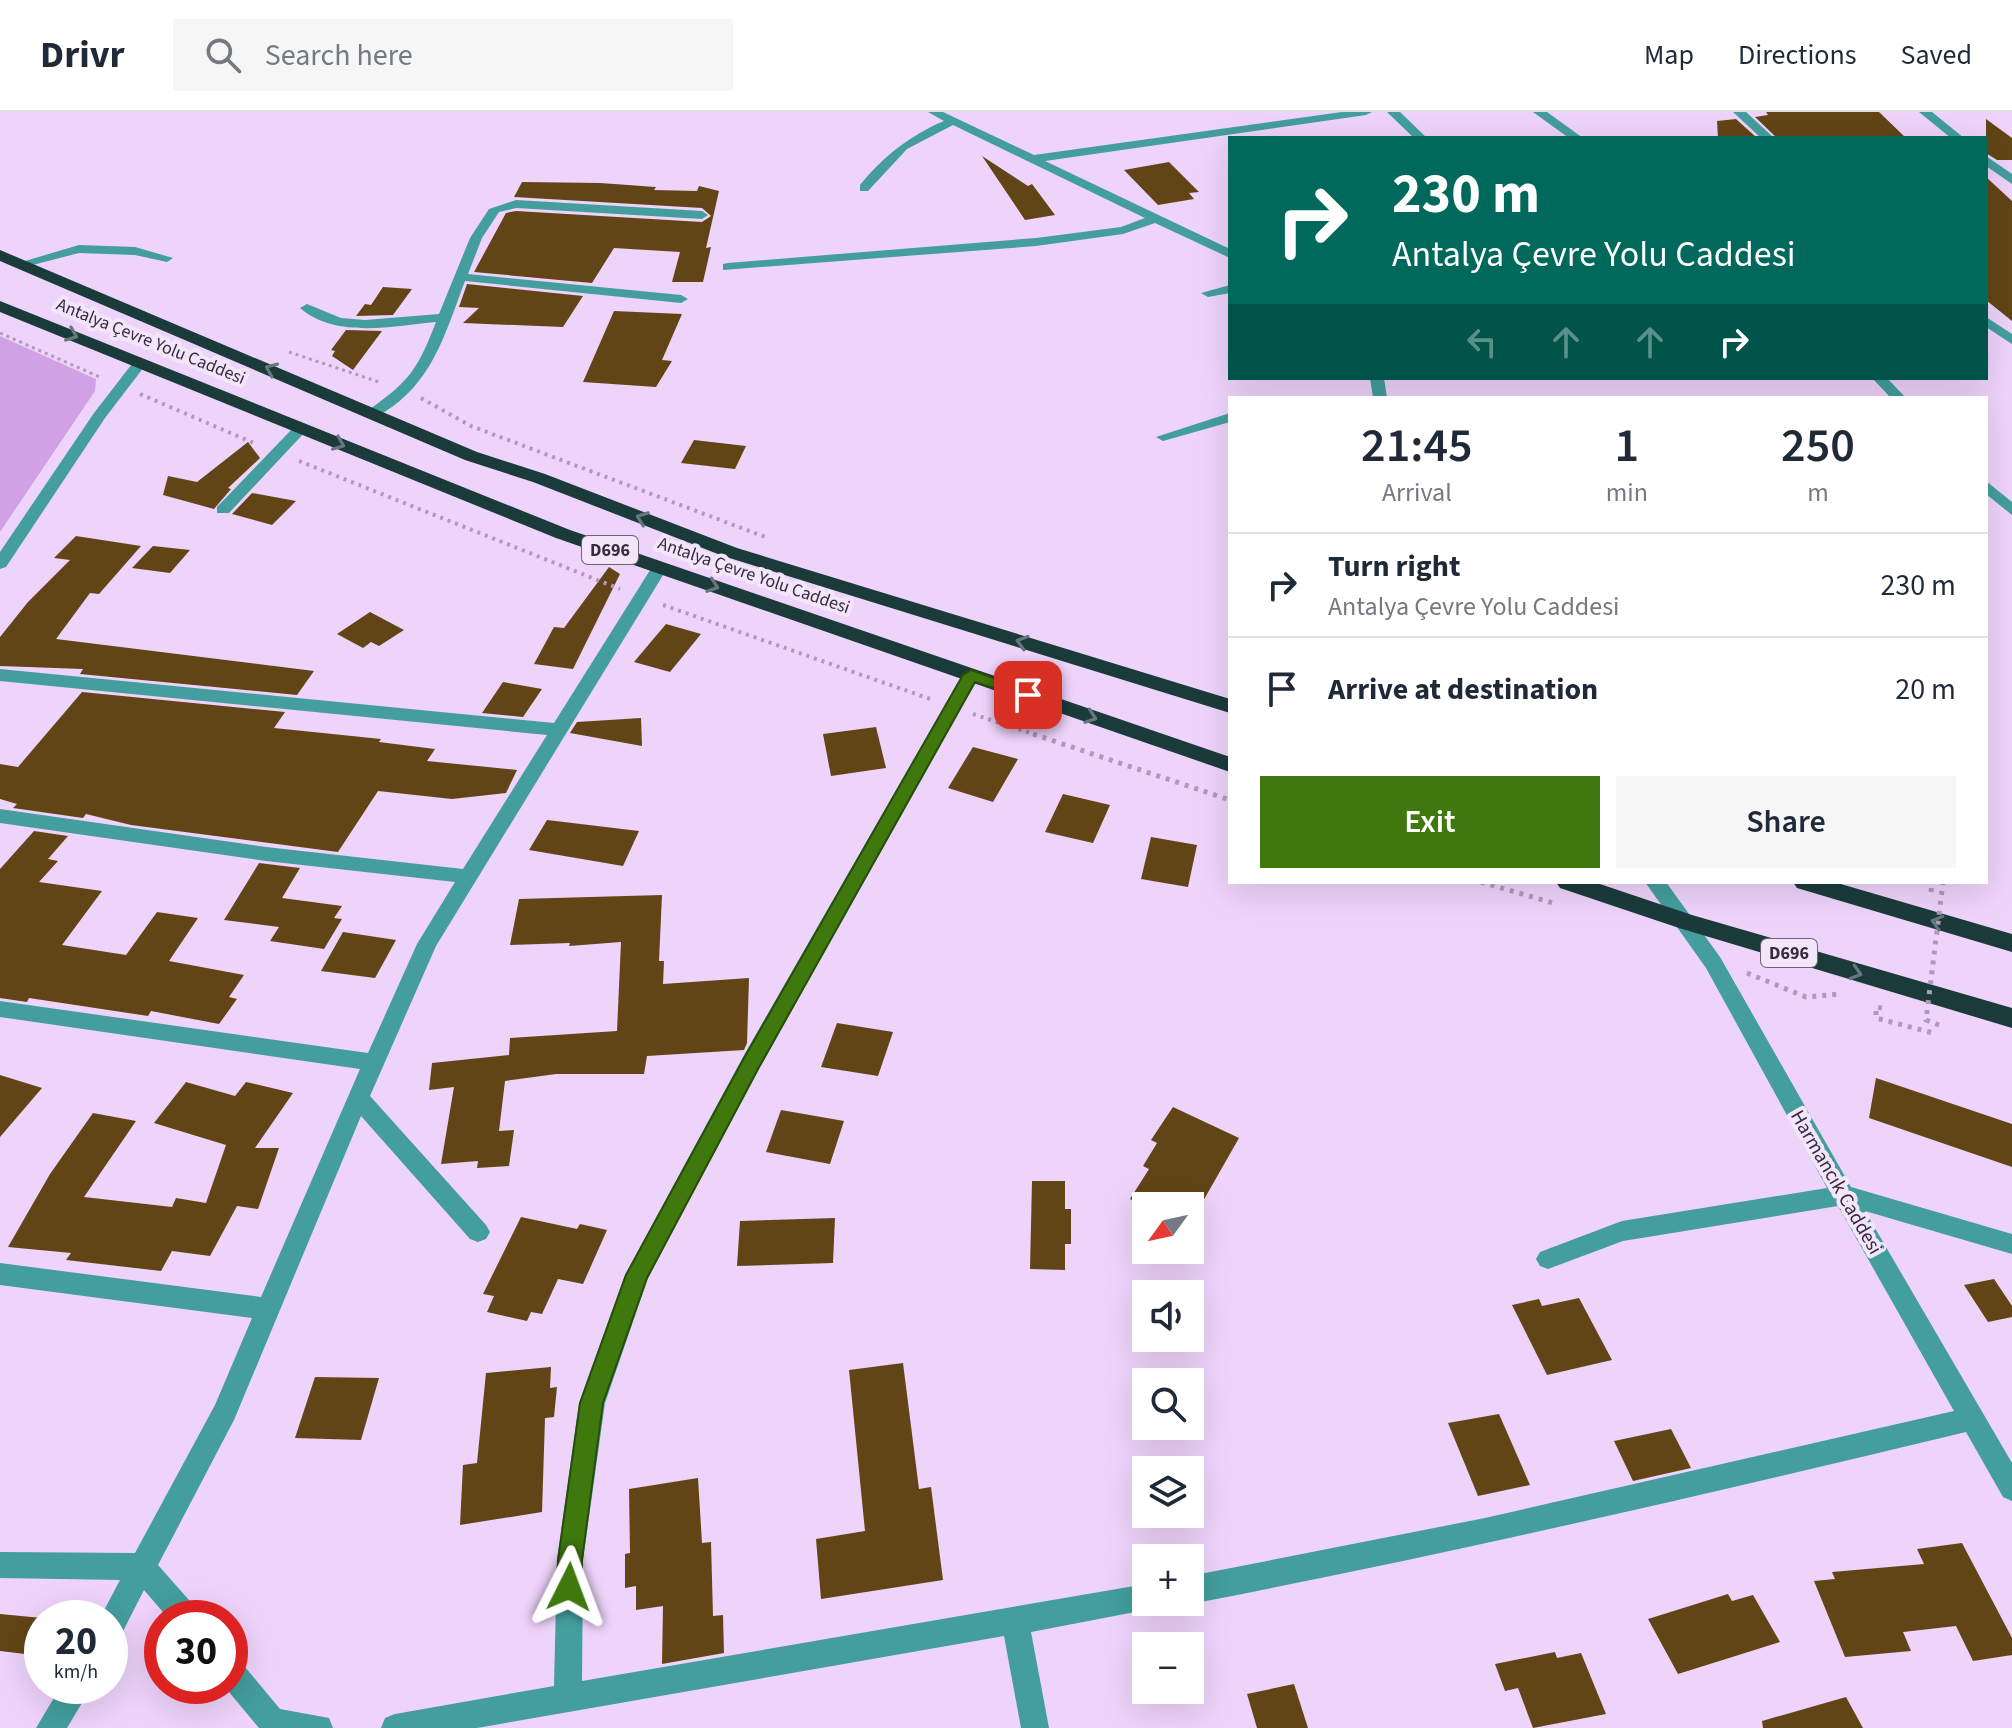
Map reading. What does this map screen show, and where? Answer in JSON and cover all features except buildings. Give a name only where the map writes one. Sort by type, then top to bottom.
[{"type":"highway","name":"Antalya Çevre Yolu Caddesi","points":[[0,255],[375,412],[471,456],[539,478],[730,552],[1228,705]]},
{"type":"highway","name":"Antalya Çevre Yolu Caddesi","points":[[0,306],[563,534],[1228,764]]},
{"type":"highway","name":"D696","points":[[1574,884],[1687,922],[2012,1018]]},
{"type":"highway","points":[[1812,884],[2012,943]]},
{"type":"street","points":[[934,112],[1228,253]]},
{"type":"street","points":[[1033,159],[1366,112]]},
{"type":"street","points":[[1393,112],[1419,136]]},
{"type":"street","points":[[1539,112],[1574,136]]},
{"type":"street","points":[[1739,112],[1766,136]]},
{"type":"street","points":[[1925,112],[1955,136]]},
{"type":"street","points":[[864,188],[888,157],[913,138],[953,121]]},
{"type":"street","points":[[1988,162],[2012,180]]},
{"type":"street","points":[[375,412],[406,390],[426,364],[476,238],[495,209],[516,204],[702,215]]},
{"type":"street","points":[[728,267],[1051,240],[1123,230],[1157,218]]},
{"type":"street","points":[[21,264],[79,249],[135,251],[167,258]]},
{"type":"street","points":[[463,277],[681,299]]},
{"type":"street","points":[[1208,293],[1228,289]]},
{"type":"street","points":[[307,308],[339,322],[365,324],[446,317]]},
{"type":"street","points":[[1988,322],[2012,340]]},
{"type":"street","points":[[0,564],[140,363]]},
{"type":"street","points":[[1881,380],[1897,396]]},
{"type":"street","points":[[1163,437],[1228,418]]},
{"type":"street","points":[[223,510],[301,428]]},
{"type":"street","points":[[1988,488],[2012,510]]},
{"type":"street","points":[[124,1600],[225,1412],[427,944],[660,567]]},
{"type":"street","points":[[0,675],[560,730]]},
{"type":"street","points":[[568,1696],[570,1560],[592,1403],[637,1275],[751,1063],[971,675]]},
{"type":"street","points":[[0,816],[266,854],[469,877]]},
{"type":"street","name":"Harmancık Caddesi","points":[[1657,884],[1687,922],[1730,989],[1740,1015],[2012,1488]]},
{"type":"street","points":[[0,1009],[374,1062]]},
{"type":"street","points":[[358,1098],[478,1232]]},
{"type":"street","points":[[1548,1259],[1622,1231],[1844,1195],[2012,1244]]},
{"type":"street","points":[[0,1274],[268,1309]]},
{"type":"street","points":[[1204,1587],[1390,1552],[1716,1481],[1972,1419]]},
{"type":"street","points":[[0,1565],[142,1567],[170,1600]]},
{"type":"street","points":[[395,1728],[1132,1601]]},
{"type":"street","points":[[1015,1622],[1035,1728]]},
{"type":"street","points":[[248,1695],[271,1725],[319,1728]]},
{"type":"street","points":[[50,1728],[66,1704]]},
{"type":"path","points":[[0,333],[277,453],[641,597],[1228,799]]},
{"type":"path","points":[[277,348],[406,390],[471,426],[769,538]]},
{"type":"path","points":[[1931,892],[1932,884]]},
{"type":"path","points":[[1926,1020],[1943,884]]},
{"type":"path","points":[[1889,1010],[1876,1007],[1876,1018],[1933,1033]]},
{"type":"path","points":[[1913,1017],[1939,1025]]},
{"type":"shaded area","points":[[0,336],[96,379],[95,391],[0,532]]},
{"type":"route","points":[[569,1587],[592,1403],[637,1275],[751,1063],[971,675],[1028,695]]}]
